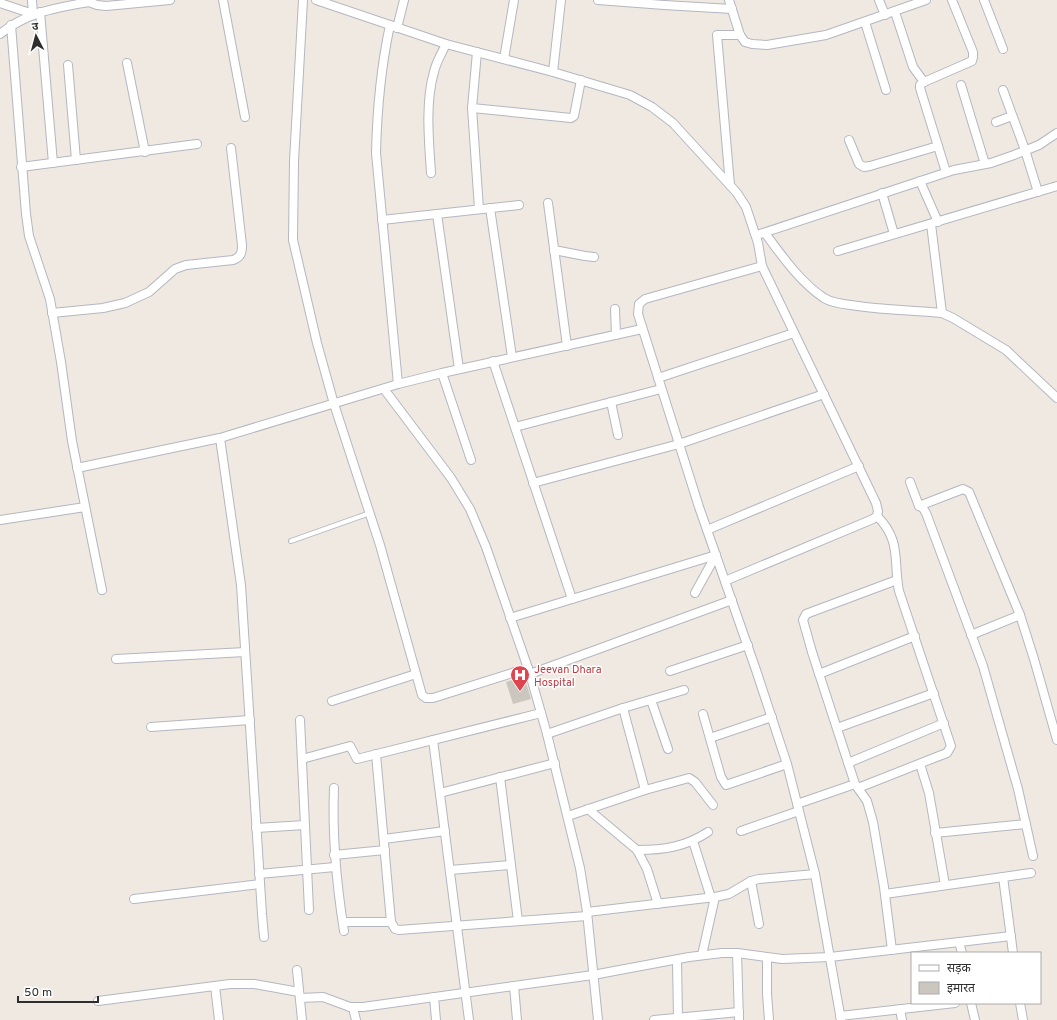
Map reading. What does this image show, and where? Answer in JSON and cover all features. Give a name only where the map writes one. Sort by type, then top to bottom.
[{"type":"street","points":[[32,0],[36,13],[53,163]]},
{"type":"street","points":[[0,34],[11,25],[36,13],[89,1],[97,5],[106,6],[166,0]]},
{"type":"street","points":[[223,0],[245,117]]},
{"type":"street","points":[[303,0],[294,162],[293,240],[334,404],[380,545],[422,695],[426,698],[433,698],[529,671],[732,600]]},
{"type":"street","points":[[316,0],[446,44],[553,72],[630,95],[652,107],[673,123],[737,193],[746,207],[762,266],[859,466],[876,503],[878,511],[877,516]]},
{"type":"street","points":[[398,384],[376,153],[376,133],[383,59],[404,0]]},
{"type":"street","points":[[504,59],[514,0]]},
{"type":"street","points":[[553,72],[561,0]]},
{"type":"street","points":[[598,0],[732,9]]},
{"type":"street","points":[[729,0],[740,35],[745,42],[767,45],[826,35],[926,0]]},
{"type":"street","points":[[879,0],[884,15]]},
{"type":"street","points":[[946,172],[920,85],[972,61],[973,52],[952,0]]},
{"type":"street","points":[[984,0],[1003,49]]},
{"type":"street","points":[[0,3],[36,13]]},
{"type":"street","points":[[895,12],[913,67],[924,82]]},
{"type":"street","points":[[865,22],[886,90]]},
{"type":"street","points":[[11,25],[21,167],[29,236],[50,299],[61,362],[72,441],[102,590]]},
{"type":"street","points":[[730,185],[717,35],[740,35]]},
{"type":"street","points":[[431,173],[429,112],[431,86],[434,71],[446,44]]},
{"type":"street","points":[[477,52],[472,108],[479,210]]},
{"type":"street","points":[[127,63],[145,152]]},
{"type":"street","points":[[68,65],[76,160]]},
{"type":"street","points":[[472,108],[571,118],[574,116],[581,80]]},
{"type":"street","points":[[960,85],[984,164]]},
{"type":"street","points":[[1003,90],[1025,150],[1038,192]]},
{"type":"street","points":[[996,122],[1012,116]]},
{"type":"street","points":[[755,236],[946,172],[984,164],[1014,155],[1039,145],[1057,133]]},
{"type":"street","points":[[848,140],[859,164],[864,167],[938,146]]},
{"type":"street","points":[[21,167],[197,144]]},
{"type":"street","points":[[52,313],[103,308],[125,303],[149,292],[175,269],[186,265],[233,260],[238,258],[242,252],[242,245],[231,148]]},
{"type":"street","points":[[920,181],[934,223],[942,313]]},
{"type":"street","points":[[838,251],[1057,186]]},
{"type":"street","points":[[882,193],[894,234]]},
{"type":"street","points":[[548,203],[567,346]]},
{"type":"street","points":[[382,220],[519,205]]},
{"type":"street","points":[[490,208],[512,357]]},
{"type":"street","points":[[437,214],[458,369]]},
{"type":"street","points":[[765,233],[790,267],[825,299],[838,304],[863,307],[942,313],[1006,350],[1057,398]]},
{"type":"street","points":[[554,250],[594,257]]},
{"type":"street","points":[[762,266],[646,299],[640,304],[638,314],[707,530],[748,646],[787,764],[815,874],[841,1018],[947,1004]]},
{"type":"street","points":[[614,309],[616,335]]},
{"type":"street","points":[[77,468],[220,438],[384,388],[458,369],[642,329]]},
{"type":"street","points":[[658,378],[794,333]]},
{"type":"street","points":[[493,362],[572,599]]},
{"type":"street","points":[[442,373],[471,460]]},
{"type":"street","points":[[384,388],[451,478],[470,510],[486,547],[529,671],[555,763],[580,868],[587,914],[598,1020]]},
{"type":"street","points":[[514,427],[661,389]]},
{"type":"street","points":[[533,483],[679,444],[824,394]]},
{"type":"street","points":[[611,402],[618,435]]},
{"type":"street","points":[[220,438],[241,586],[264,937]]},
{"type":"street","points":[[707,530],[859,466]]},
{"type":"street","points":[[910,482],[919,506],[923,508],[926,514],[983,666],[1018,789],[1034,856]]},
{"type":"street","points":[[919,506],[963,490],[969,492],[1020,615],[1057,740]]},
{"type":"street","points":[[0,520],[85,507]]},
{"type":"street","points":[[740,831],[857,786],[920,764],[947,753],[950,750],[950,742],[944,723],[899,590],[897,580],[897,560],[894,546],[886,525],[877,516]]},
{"type":"street","points":[[725,581],[877,516]]},
{"type":"street","points":[[510,618],[716,555]]},
{"type":"street","points":[[695,593],[716,555]]},
{"type":"street","points":[[892,950],[885,894],[869,808],[867,801],[857,786],[848,762],[803,620],[806,614],[897,580]]},
{"type":"street","points":[[971,635],[1020,615]]},
{"type":"street","points":[[819,674],[915,636]]},
{"type":"street","points":[[670,671],[748,646]]},
{"type":"street","points":[[116,659],[245,652]]},
{"type":"street","points":[[332,701],[416,674]]},
{"type":"street","points":[[547,734],[623,708],[684,690]]},
{"type":"street","points":[[837,728],[934,693]]},
{"type":"street","points":[[651,700],[668,749]]},
{"type":"street","points":[[623,708],[645,790]]},
{"type":"street","points":[[302,758],[350,746],[357,759],[541,713]]},
{"type":"street","points":[[703,714],[721,777],[726,785],[787,764]]},
{"type":"street","points":[[710,738],[772,717]]},
{"type":"street","points":[[151,727],[250,720]]},
{"type":"street","points":[[300,720],[309,910]]},
{"type":"street","points":[[848,762],[944,723]]},
{"type":"street","points":[[433,740],[469,1020]]},
{"type":"street","points":[[376,754],[391,922],[395,929],[399,930],[518,921],[713,898],[729,894],[759,879],[815,874]]},
{"type":"street","points":[[440,793],[555,763]]},
{"type":"street","points":[[920,764],[929,793],[945,885]]},
{"type":"street","points":[[500,777],[518,921]]},
{"type":"street","points":[[568,816],[645,790],[689,778],[695,782],[713,805]]},
{"type":"street","points":[[334,788],[334,855],[344,931]]},
{"type":"street","points":[[588,809],[637,850],[647,869],[658,904]]},
{"type":"street","points":[[935,833],[1026,824]]},
{"type":"street","points":[[256,828],[305,825]]},
{"type":"street","points":[[384,839],[445,831]]},
{"type":"street","points":[[637,850],[656,850],[675,847],[693,841],[708,832]]},
{"type":"street","points":[[693,841],[713,898],[702,955]]},
{"type":"street","points":[[334,855],[385,850]]},
{"type":"street","points":[[450,870],[511,865]]},
{"type":"street","points":[[259,874],[335,867]]},
{"type":"street","points":[[885,894],[1031,873]]},
{"type":"street","points":[[1002,877],[1013,952]]},
{"type":"street","points":[[751,882],[759,924]]},
{"type":"street","points":[[134,899],[260,884]]},
{"type":"street","points":[[342,922],[391,922]]},
{"type":"street","points":[[350,1007],[593,975],[702,955],[737,953],[782,959],[830,957],[1011,936]]},
{"type":"street","points":[[959,942],[962,952]]},
{"type":"street","points":[[654,1020],[739,1016],[737,953]]},
{"type":"street","points":[[767,958],[769,1020]]},
{"type":"street","points":[[677,960],[678,1018]]},
{"type":"street","points":[[297,970],[302,1020]]},
{"type":"street","points":[[98,1001],[230,984],[254,984],[299,995],[323,997],[353,1008],[356,1020]]},
{"type":"street","points":[[215,986],[219,1020]]},
{"type":"street","points":[[514,986],[517,1020]]},
{"type":"street","points":[[434,997],[436,1020]]},
{"type":"street","points":[[972,1004],[975,1020]]},
{"type":"street","points":[[1020,1004],[1023,1020]]},
{"type":"street","points":[[900,1010],[902,1020]]},
{"type":"lane","points":[[291,541],[370,513]]},
{"type":"building","points":[[524,676],[531,699],[513,704],[506,682]]},
{"type":"place","name":"Jeevan Dhara Hospital","points":[[520,692]]}]
